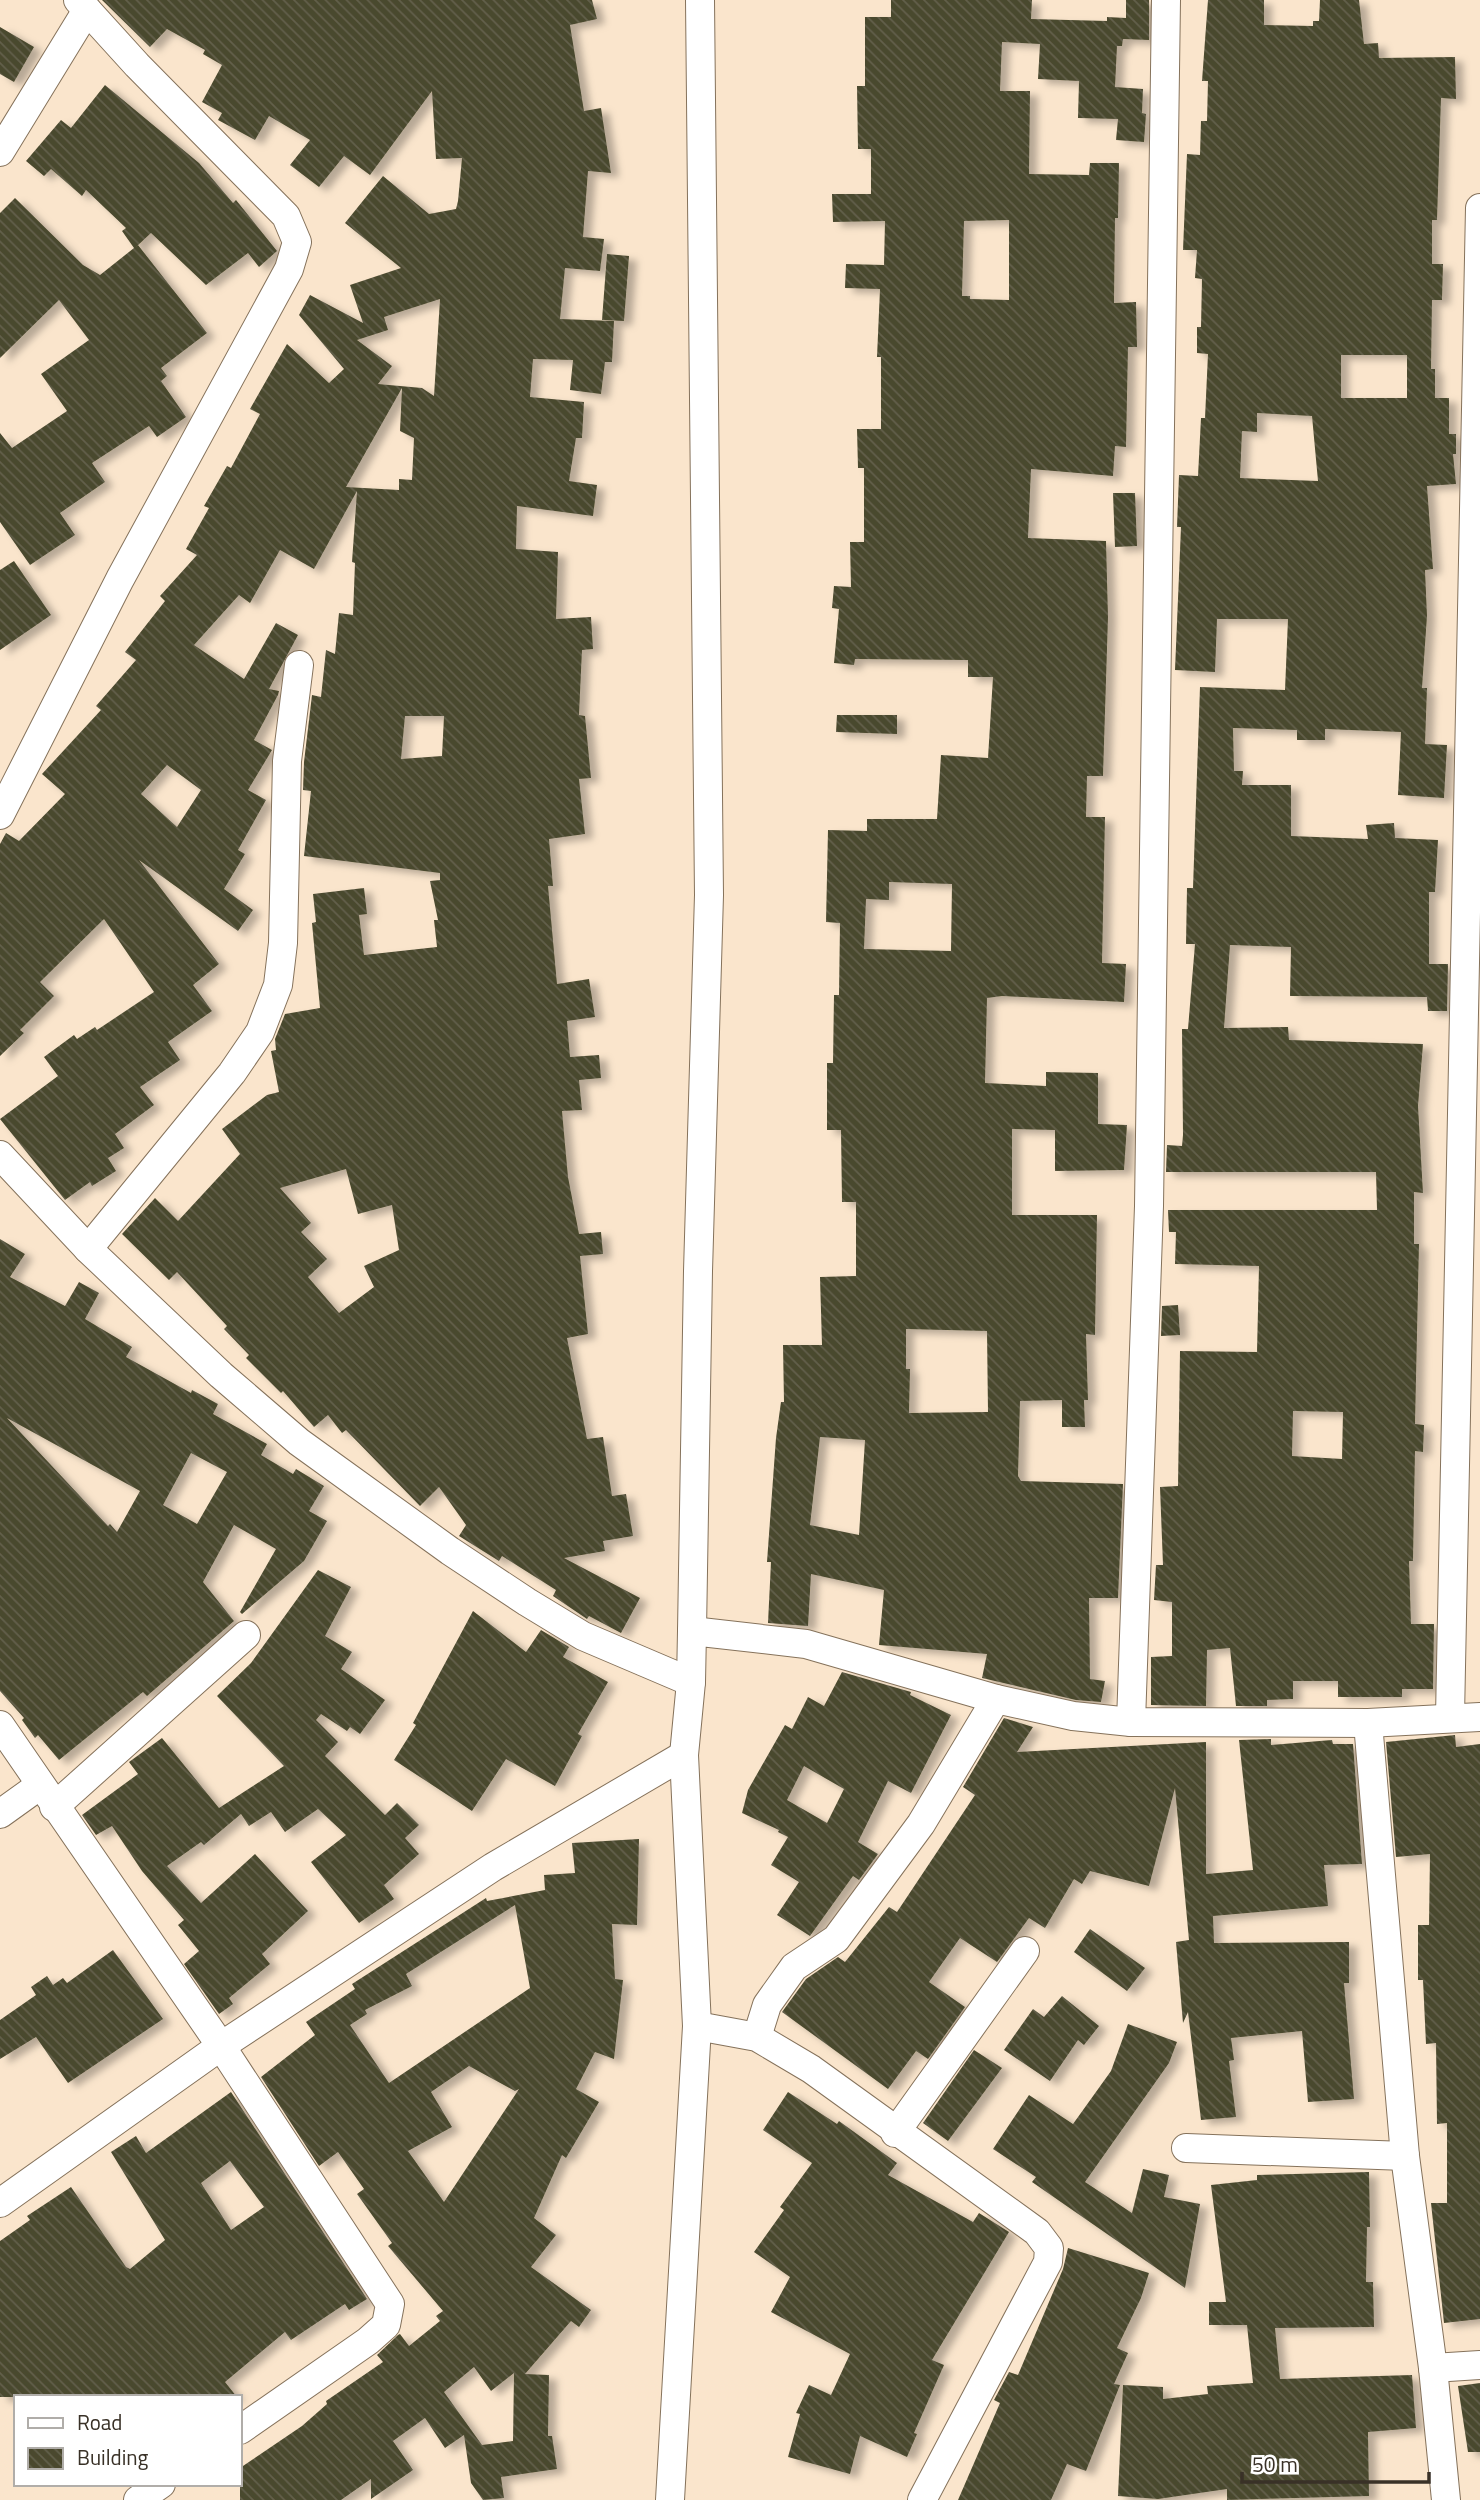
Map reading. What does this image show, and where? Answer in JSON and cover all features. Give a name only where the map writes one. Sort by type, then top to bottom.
[{"type":"street","points":[[670,2500],[697,2025],[684,1755],[691,1682],[698,1271],[709,895],[700,0]]},
{"type":"street","points":[[1131,1723],[1149,1192],[1166,0]]},
{"type":"street","points":[[0,152],[82,5],[286,216],[297,242],[289,269],[120,579],[0,815]]},
{"type":"street","points":[[1450,1717],[1480,208]]},
{"type":"street","points":[[88,1249],[232,1073],[260,1032],[278,985],[283,943],[287,761],[299,665]]},
{"type":"street","points":[[0,1156],[88,1249],[221,1375],[289,1433],[428,1536],[583,1636],[691,1682]]},
{"type":"street","points":[[692,1631],[806,1644],[996,1699],[1073,1716],[1131,1723],[1368,1723],[1480,1717]]},
{"type":"street","points":[[0,1814],[47,1796],[246,1635]]},
{"type":"street","points":[[757,2037],[767,2006],[794,1967],[836,1939],[921,1824],[996,1699]]},
{"type":"street","points":[[1368,1723],[1405,2156],[1433,2368],[1446,2500]]},
{"type":"street","points":[[0,1725],[221,2046],[390,2304],[386,2325],[368,2341],[242,2429]]},
{"type":"street","points":[[0,2203],[221,2046],[493,1867],[684,1755]]},
{"type":"street","points":[[895,2133],[1025,1951]]},
{"type":"street","points":[[697,2025],[757,2037],[811,2069],[895,2133],[1037,2232],[1049,2248],[1048,2262],[922,2500]]},
{"type":"street","points":[[1186,2148],[1405,2156]]},
{"type":"street","points":[[1433,2368],[1480,2365]]},
{"type":"street","points":[[138,2500],[158,2486]]},
{"type":"building","points":[[102,0],[592,0],[597,19],[570,25],[584,111],[601,108],[611,173],[588,171],[583,237],[604,239],[600,271],[565,268],[560,319],[614,321],[612,362],[605,362],[601,394],[570,390],[573,360],[533,359],[530,397],[584,402],[582,438],[576,438],[569,481],[597,485],[593,516],[517,506],[516,549],[558,552],[556,619],[591,617],[593,649],[582,650],[579,715],[585,716],[591,778],[579,779],[585,834],[549,839],[553,886],[548,886],[557,984],[589,979],[595,1017],[567,1021],[570,1057],[599,1055],[601,1078],[579,1080],[582,1110],[562,1111],[568,1177],[579,1234],[601,1232],[603,1254],[580,1256],[588,1334],[567,1338],[587,1439],[603,1437],[612,1496],[626,1494],[633,1536],[603,1541],[605,1551],[564,1558],[640,1598],[621,1633],[589,1616],[587,1619],[553,1596],[556,1590],[502,1556],[499,1561],[459,1536],[466,1525],[439,1487],[420,1506],[346,1430],[342,1433],[328,1415],[314,1427],[283,1391],[281,1393],[246,1358],[249,1355],[224,1329],[227,1326],[177,1272],[169,1280],[122,1234],[155,1198],[178,1221],[240,1154],[222,1129],[267,1095],[279,1092],[271,1051],[276,1050],[275,1039],[285,1014],[320,1008],[312,923],[316,922],[313,894],[364,888],[367,914],[359,915],[364,955],[437,947],[434,920],[438,920],[430,881],[440,880],[440,873],[304,856],[311,791],[303,790],[304,762],[312,695],[321,697],[326,650],[335,654],[339,613],[353,615],[355,563],[352,562],[357,491],[314,569],[280,550],[250,603],[239,595],[194,645],[244,679],[276,623],[298,635],[269,689],[279,691],[278,695],[254,740],[272,750],[248,790],[266,800],[238,850],[245,854],[224,889],[253,910],[238,931],[139,860],[219,964],[193,985],[212,1011],[168,1042],[180,1060],[140,1087],[154,1105],[115,1134],[124,1148],[108,1158],[116,1171],[92,1186],[90,1182],[65,1200],[0,1119],[58,1076],[44,1057],[74,1035],[77,1039],[95,1027],[97,1030],[154,992],[104,919],[40,982],[54,996],[20,1030],[24,1033],[0,1056],[0,844],[6,833],[19,841],[65,794],[42,774],[101,710],[96,706],[136,660],[125,652],[165,601],[160,596],[197,555],[186,549],[209,508],[204,506],[227,466],[231,468],[260,414],[250,409],[287,344],[329,383],[344,369],[299,315],[310,295],[363,323],[350,285],[401,268],[345,223],[383,176],[429,214],[456,209],[458,201],[462,158],[436,159],[432,91],[370,175],[344,156],[319,187],[290,165],[310,140],[269,116],[255,140],[218,120],[222,113],[202,102],[222,65],[203,54],[205,50],[167,29],[150,47]],"holes":[[[440,299],[434,396],[422,388],[378,384],[392,366],[357,340],[388,330],[384,317]],[[402,388],[400,431],[414,438],[412,480],[399,479],[399,490],[346,487]],[[405,716],[444,716],[442,756],[401,759]],[[167,765],[201,790],[177,827],[141,794]],[[346,1169],[358,1214],[392,1205],[399,1250],[364,1266],[374,1287],[339,1313],[308,1277],[327,1259],[301,1232],[311,1223],[280,1188]]]},
{"type":"building","points":[[891,0],[1032,0],[1031,19],[1107,21],[1107,17],[1126,18],[1126,0],[1149,0],[1149,40],[1123,39],[1122,46],[1117,46],[1115,87],[1143,89],[1142,113],[1146,114],[1144,142],[1116,140],[1118,119],[1078,118],[1079,81],[1038,79],[1040,44],[1002,42],[1000,91],[1030,91],[1029,174],[1089,175],[1090,163],[1119,163],[1114,303],[1136,302],[1137,347],[1128,347],[1126,447],[1115,446],[1113,476],[1031,469],[1028,538],[1106,541],[1108,617],[1103,776],[1087,776],[1086,817],[1105,817],[1102,963],[1126,964],[1124,1002],[1002,996],[987,998],[985,1083],[1046,1086],[1046,1072],[1098,1073],[1098,1124],[1127,1125],[1124,1170],[1055,1171],[1055,1130],[1012,1129],[1012,1215],[1097,1215],[1095,1335],[1086,1334],[1088,1400],[1084,1400],[1085,1427],[1062,1427],[1062,1400],[1020,1401],[1018,1476],[1021,1481],[1123,1484],[1118,1598],[1089,1598],[1090,1679],[1105,1681],[1101,1702],[1076,1700],[982,1678],[987,1654],[879,1645],[884,1590],[811,1574],[808,1626],[768,1623],[771,1562],[767,1562],[776,1438],[781,1402],[784,1402],[783,1345],[822,1345],[820,1277],[856,1276],[856,1202],[842,1202],[841,1130],[827,1130],[827,1063],[833,1063],[834,995],[839,995],[840,923],[826,922],[828,830],[867,831],[867,819],[937,819],[941,755],[988,758],[993,677],[968,677],[968,660],[855,659],[854,665],[834,663],[839,609],[832,608],[834,586],[851,587],[850,542],[864,542],[864,468],[858,468],[857,429],[881,429],[881,357],[877,357],[880,289],[845,288],[846,264],[884,265],[885,221],[833,222],[832,194],[871,194],[871,149],[858,149],[857,86],[865,86],[865,17],[891,17]],"holes":[[[1009,220],[1009,300],[970,299],[970,296],[962,296],[964,221]],[[889,882],[952,884],[951,951],[864,949],[866,899],[889,900]],[[906,1329],[987,1331],[988,1412],[909,1413],[910,1369],[906,1369]],[[820,1437],[865,1440],[859,1535],[810,1525]]]},
{"type":"building","points":[[1208,0],[1264,0],[1264,25],[1313,26],[1313,21],[1319,21],[1320,0],[1359,0],[1364,44],[1378,43],[1379,58],[1455,57],[1456,99],[1441,98],[1437,220],[1432,220],[1432,264],[1443,264],[1442,300],[1432,300],[1431,369],[1435,369],[1435,398],[1449,398],[1449,434],[1456,434],[1456,454],[1453,454],[1456,484],[1427,486],[1433,569],[1425,570],[1427,616],[1422,688],[1427,688],[1425,744],[1447,745],[1444,798],[1398,795],[1401,732],[1325,729],[1325,740],[1297,740],[1297,730],[1233,728],[1234,771],[1243,771],[1242,785],[1291,785],[1291,836],[1368,839],[1366,825],[1394,823],[1395,838],[1438,840],[1435,892],[1429,892],[1429,964],[1448,964],[1447,1011],[1428,1011],[1427,997],[1290,996],[1291,947],[1230,945],[1224,1028],[1288,1027],[1289,1040],[1423,1044],[1418,1106],[1423,1193],[1414,1192],[1414,1244],[1419,1244],[1415,1424],[1424,1425],[1423,1452],[1415,1451],[1413,1561],[1409,1561],[1411,1624],[1434,1624],[1433,1689],[1402,1689],[1402,1697],[1338,1697],[1338,1681],[1293,1681],[1293,1699],[1267,1700],[1267,1706],[1236,1706],[1230,1648],[1207,1650],[1206,1706],[1151,1705],[1151,1657],[1172,1656],[1172,1602],[1154,1600],[1156,1565],[1163,1565],[1160,1487],[1178,1486],[1180,1351],[1257,1352],[1259,1266],[1175,1264],[1176,1232],[1169,1232],[1168,1210],[1377,1210],[1376,1172],[1166,1172],[1167,1145],[1182,1146],[1183,1135],[1182,1029],[1188,1029],[1195,944],[1186,944],[1187,888],[1193,888],[1200,687],[1285,690],[1288,619],[1217,619],[1215,672],[1175,670],[1181,527],[1177,527],[1179,475],[1198,476],[1201,418],[1205,418],[1208,354],[1197,353],[1197,327],[1201,327],[1202,279],[1195,278],[1197,250],[1183,250],[1187,154],[1200,155],[1201,121],[1207,121],[1208,81],[1202,81]],"holes":[[[1341,355],[1407,355],[1407,398],[1341,398]],[[1257,413],[1312,416],[1318,481],[1240,478],[1242,431],[1257,432]],[[1293,1411],[1343,1412],[1342,1459],[1292,1456]]]},
{"type":"building","points":[[0,27],[34,47],[14,82],[0,74]]},
{"type":"building","points":[[105,85],[199,163],[233,203],[236,200],[277,251],[259,267],[248,253],[206,285],[151,233],[138,245],[207,333],[161,368],[167,376],[161,381],[186,417],[157,437],[149,426],[92,463],[105,482],[60,513],[75,535],[30,565],[0,522],[0,433],[12,448],[67,411],[41,374],[89,340],[59,300],[0,358],[0,213],[15,198],[83,265],[100,275],[134,248],[122,231],[126,228],[86,190],[82,196],[51,169],[44,176],[26,161],[61,120],[71,128]]},
{"type":"building","points":[[607,254],[629,256],[624,321],[602,320]]},
{"type":"building","points":[[1113,493],[1135,493],[1137,546],[1115,547]]},
{"type":"building","points":[[14,561],[51,615],[0,650],[0,570]]},
{"type":"building","points":[[837,715],[897,715],[897,734],[836,732]]},
{"type":"building","points":[[0,1239],[25,1254],[10,1277],[65,1306],[79,1282],[99,1293],[85,1319],[132,1347],[126,1357],[191,1393],[192,1390],[218,1404],[213,1414],[267,1444],[261,1455],[293,1474],[296,1469],[324,1486],[309,1511],[327,1521],[304,1561],[242,1614],[240,1612],[276,1549],[234,1525],[203,1582],[234,1621],[147,1696],[143,1692],[59,1760],[38,1735],[35,1738],[22,1720],[24,1718],[0,1691]],"holes":[[[7,1418],[140,1491],[117,1532],[110,1524],[108,1526]],[[191,1453],[227,1472],[197,1524],[163,1505]]]},
{"type":"building","points":[[1178,1305],[1180,1335],[1161,1336],[1162,1306]]},
{"type":"building","points":[[318,1570],[351,1587],[325,1636],[352,1652],[341,1669],[385,1700],[360,1734],[350,1727],[347,1731],[321,1714],[316,1720],[338,1742],[325,1756],[385,1815],[397,1803],[419,1825],[405,1838],[419,1854],[384,1885],[394,1899],[359,1923],[311,1862],[346,1835],[318,1809],[285,1832],[271,1812],[249,1826],[241,1814],[204,1845],[201,1842],[167,1866],[201,1903],[255,1854],[308,1911],[262,1954],[270,1964],[229,1998],[233,2004],[219,2014],[184,1964],[199,1951],[178,1925],[184,1920],[142,1871],[112,1826],[96,1835],[82,1815],[138,1774],[129,1762],[162,1738],[219,1808],[284,1766],[217,1696],[251,1663]]},
{"type":"building","points":[[473,1611],[526,1652],[541,1630],[569,1647],[563,1657],[608,1682],[578,1734],[582,1736],[555,1786],[506,1759],[472,1811],[394,1760],[416,1725],[413,1723]]},
{"type":"building","points":[[842,1672],[911,1692],[910,1695],[951,1715],[911,1793],[888,1781],[858,1842],[878,1854],[859,1880],[853,1876],[810,1936],[777,1915],[799,1882],[771,1865],[788,1837],[742,1813],[748,1790],[785,1725],[792,1729],[808,1697],[824,1706]],"holes":[[[804,1766],[844,1789],[827,1823],[787,1800]]]},
{"type":"building","points":[[1004,1718],[1033,1727],[1017,1752],[1206,1742],[1206,1874],[1253,1870],[1239,1740],[1271,1739],[1271,1745],[1332,1740],[1333,1744],[1353,1744],[1362,1864],[1324,1865],[1328,1906],[1213,1916],[1214,1943],[1349,1942],[1349,1983],[1344,1983],[1354,2099],[1308,2102],[1302,2031],[1231,2038],[1234,2060],[1229,2061],[1236,2117],[1201,2120],[1188,2012],[1183,2023],[1176,1942],[1189,1940],[1175,1788],[1149,1886],[1090,1871],[1082,1884],[1074,1879],[1045,1928],[1029,1918],[997,1962],[960,1938],[929,1982],[965,2007],[928,2059],[916,2051],[888,2089],[782,2012],[806,1979],[838,1957],[845,1962],[889,1907],[897,1912],[975,1795],[963,1787]]},
{"type":"building","points":[[1455,1735],[1456,1747],[1480,1744],[1480,2319],[1444,2323],[1431,2203],[1447,2203],[1447,2123],[1437,2124],[1436,2043],[1426,2044],[1423,1980],[1418,1980],[1418,1925],[1429,1925],[1430,1854],[1396,1857],[1386,1742]]},
{"type":"building","points":[[639,1839],[637,1925],[612,1924],[615,1979],[623,1980],[614,2059],[595,2052],[576,2089],[599,2102],[566,2158],[562,2155],[534,2218],[556,2235],[531,2267],[591,2310],[579,2327],[571,2321],[525,2374],[549,2375],[548,2436],[552,2436],[557,2469],[501,2477],[504,2498],[483,2500],[471,2483],[464,2435],[445,2448],[425,2418],[393,2441],[413,2470],[371,2499],[371,2479],[341,2500],[240,2500],[242,2467],[302,2426],[327,2404],[326,2401],[383,2362],[377,2355],[398,2335],[400,2334],[409,2346],[440,2321],[436,2316],[443,2311],[388,2246],[392,2243],[357,2194],[364,2189],[338,2152],[319,2166],[261,2077],[315,2035],[306,2022],[355,1989],[352,1984],[486,1898],[487,1901],[545,1890],[544,1875],[575,1873],[572,1843]],"holes":[[[515,1905],[530,1988],[389,2083],[350,2025],[367,2014],[365,2010],[412,1986],[406,1974]],[[469,2066],[515,2091],[519,2089],[444,2202],[408,2151],[452,2127],[431,2092]],[[474,2367],[491,2391],[514,2373],[513,2441],[482,2445],[444,2392]]]},
{"type":"building","points":[[1090,1929],[1145,1968],[1127,1991],[1074,1952]]},
{"type":"building","points":[[113,1950],[163,2019],[68,2083],[36,2037],[0,2059],[0,2020],[36,1995],[31,1987],[47,1976],[53,1985],[63,1978],[67,1983]]},
{"type":"building","points":[[1062,1996],[1099,2026],[1084,2045],[1078,2040],[1050,2081],[1004,2050],[1033,2009],[1044,2017]]},
{"type":"building","points":[[1128,2024],[1177,2042],[1169,2063],[1085,2182],[1132,2213],[1143,2169],[1169,2175],[1164,2197],[1200,2204],[1185,2288],[1032,2182],[1036,2177],[993,2149],[1029,2095],[1073,2124],[1111,2071]]},
{"type":"building","points":[[974,2050],[1002,2068],[948,2141],[923,2123]]},
{"type":"building","points":[[231,2092],[367,2299],[349,2310],[345,2304],[291,2340],[285,2332],[225,2382],[235,2395],[0,2397],[0,2241],[30,2220],[27,2216],[71,2187],[126,2267],[130,2269],[165,2240],[111,2152],[136,2136],[146,2153]],"holes":[[[230,2161],[264,2207],[231,2230],[201,2183]]]},
{"type":"building","points":[[788,2092],[837,2124],[839,2121],[897,2163],[888,2175],[973,2222],[979,2213],[1009,2232],[932,2360],[944,2365],[914,2433],[917,2434],[907,2457],[860,2436],[850,2474],[788,2457],[800,2414],[796,2413],[809,2385],[831,2395],[850,2354],[771,2312],[790,2277],[754,2252],[784,2210],[780,2207],[812,2163],[763,2130]]},
{"type":"building","points":[[1369,2172],[1370,2227],[1367,2227],[1366,2282],[1373,2282],[1374,2327],[1275,2328],[1280,2379],[1412,2375],[1416,2428],[1368,2432],[1369,2496],[1227,2500],[1227,2489],[1158,2499],[1118,2496],[1123,2385],[1163,2387],[1163,2399],[1208,2394],[1207,2386],[1253,2383],[1247,2325],[1209,2325],[1209,2302],[1226,2302],[1211,2185],[1257,2180],[1257,2175]]},
{"type":"building","points":[[1068,2248],[1149,2273],[1141,2298],[1117,2348],[1128,2353],[1114,2384],[1120,2385],[1086,2471],[1067,2464],[1051,2500],[958,2500],[1000,2403],[994,2400],[1009,2372],[1018,2375],[1063,2269]]},
{"type":"building","points":[[1480,2383],[1480,2452],[1468,2452],[1458,2386]]}]
